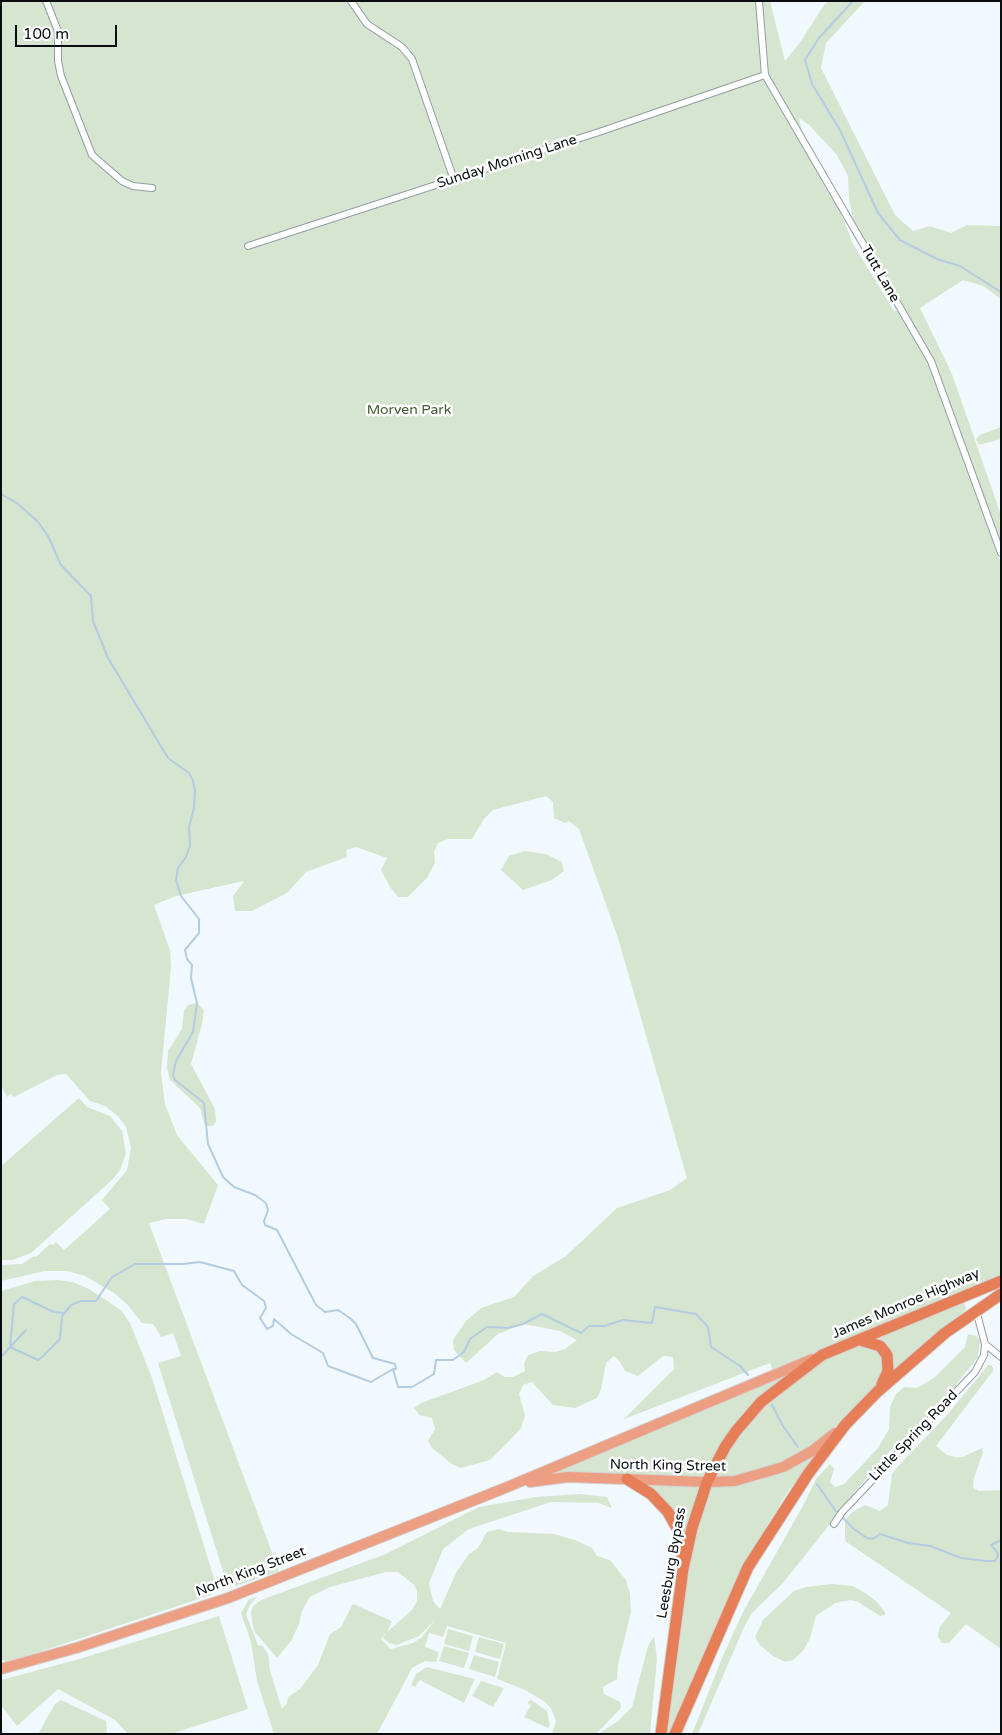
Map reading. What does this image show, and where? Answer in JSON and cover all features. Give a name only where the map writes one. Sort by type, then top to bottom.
[{"type":"highway","name":"James Monroe Highway","points":[[822,1355],[1001,1281]]},
{"type":"highway","points":[[675,1734],[748,1567],[808,1474],[845,1425],[877,1392],[917,1355],[976,1310],[1001,1294]]},
{"type":"highway","points":[[964,1296],[972,1301],[976,1310]]},
{"type":"highway","points":[[860,1340],[880,1346],[888,1358],[888,1372],[877,1392]]},
{"type":"highway","name":"Leesburg Bypass","points":[[661,1734],[683,1569],[698,1504],[707,1482],[725,1447],[749,1414],[779,1386],[822,1355]]},
{"type":"highway","points":[[627,1480],[651,1494],[668,1512],[678,1530],[683,1569]]},
{"type":"main road","name":"North King Street","points":[[1,1669],[76,1648],[228,1598],[505,1488],[822,1355]]},
{"type":"main road","name":"North King Street","points":[[505,1488],[558,1478],[735,1481],[783,1467],[812,1451],[845,1425]]},
{"type":"street","points":[[46,1],[58,31],[58,62],[62,76],[92,155],[122,181],[133,186],[152,188]]},
{"type":"street","points":[[351,1],[367,24],[402,47],[412,60],[454,180]]},
{"type":"street","name":"Tutt Lane","points":[[759,1],[765,75],[931,361],[1001,552]]},
{"type":"street","name":"Sunday Morning Lane","points":[[248,246],[454,180],[765,75]]},
{"type":"street","points":[[976,1310],[985,1344],[1001,1357]]},
{"type":"street","name":"Little Spring Road","points":[[834,1524],[840,1514],[975,1372],[984,1356],[985,1344]]},
{"type":"green space","name":"Morven Park","points":[[1,1],[770,1],[785,61],[801,41],[824,5],[829,1],[865,1],[826,43],[821,68],[895,215],[913,231],[930,226],[951,233],[967,225],[1001,226],[1001,299],[983,286],[963,280],[920,308],[952,374],[1001,515],[1001,555],[998,556],[1001,563],[1001,1275],[773,1371],[770,1363],[624,1419],[674,1369],[673,1357],[663,1356],[638,1376],[625,1371],[614,1356],[606,1363],[601,1389],[597,1398],[575,1408],[553,1405],[532,1382],[523,1385],[519,1394],[525,1416],[521,1428],[490,1460],[461,1468],[452,1464],[432,1448],[428,1441],[435,1429],[432,1418],[419,1415],[414,1408],[421,1403],[484,1380],[497,1372],[505,1377],[513,1377],[525,1371],[524,1363],[528,1355],[540,1351],[555,1352],[565,1349],[577,1340],[560,1331],[523,1324],[498,1334],[466,1363],[454,1350],[453,1340],[466,1321],[481,1308],[514,1297],[533,1276],[566,1256],[617,1208],[670,1190],[687,1178],[618,938],[579,829],[569,821],[565,823],[554,818],[553,802],[546,796],[493,810],[484,819],[472,839],[448,839],[438,843],[434,851],[435,863],[427,878],[408,897],[398,897],[390,887],[381,870],[387,858],[356,847],[346,850],[347,857],[306,872],[287,893],[252,911],[235,911],[233,896],[244,881],[176,896],[154,905],[170,950],[171,967],[161,1073],[165,1104],[177,1135],[218,1185],[204,1224],[186,1219],[166,1219],[149,1223],[279,1571],[236,1586],[226,1581],[158,1363],[181,1356],[173,1333],[161,1337],[153,1324],[142,1323],[126,1303],[114,1293],[85,1276],[67,1271],[45,1271],[1,1281],[1,1265],[22,1264],[34,1256],[36,1257],[50,1244],[53,1245],[56,1242],[64,1250],[110,1209],[102,1200],[127,1170],[131,1147],[126,1127],[118,1116],[105,1106],[90,1101],[66,1074],[57,1075],[14,1097],[10,1094],[7,1097],[1,1086]],"holes":[[[799,118],[809,125],[837,155],[848,176],[849,200],[855,227],[904,310],[894,311],[853,244],[841,213],[825,187],[805,143]]]},
{"type":"green space","points":[[1001,427],[1001,439],[979,445],[976,439],[980,435]]},
{"type":"green space","points":[[524,851],[546,854],[562,862],[564,871],[552,880],[523,890],[501,870],[509,856]]},
{"type":"green space","points":[[197,1003],[204,1010],[191,1064],[215,1109],[216,1121],[213,1126],[205,1126],[200,1108],[170,1080],[167,1068],[168,1051],[182,1029],[184,1011],[188,1005]]},
{"type":"green space","points":[[79,1098],[87,1107],[110,1116],[122,1131],[126,1153],[120,1170],[112,1180],[31,1253],[13,1260],[1,1260],[1,1166]]},
{"type":"green space","points":[[57,1280],[73,1282],[89,1289],[121,1310],[130,1323],[152,1378],[217,1588],[211,1595],[6,1663],[5,1660],[1,1661],[1,1291],[35,1281]]},
{"type":"green space","points":[[963,1302],[966,1307],[965,1311],[894,1369],[893,1364],[873,1338]]},
{"type":"green space","points":[[968,1334],[976,1336],[980,1340],[978,1357],[936,1410],[891,1450],[872,1471],[783,1583],[752,1613],[745,1625],[698,1734],[692,1734],[722,1658],[743,1612],[804,1504],[816,1479],[830,1464],[834,1469],[830,1482],[835,1487],[844,1484],[878,1448],[889,1429],[890,1407],[896,1394],[904,1387],[917,1388],[935,1377],[965,1347]]},
{"type":"green space","points":[[863,1345],[876,1349],[885,1362],[880,1381],[833,1429],[806,1450],[784,1461],[725,1477],[716,1475],[736,1439],[767,1403],[811,1368],[826,1359]]},
{"type":"green space","points":[[989,1364],[993,1367],[993,1371],[936,1446],[947,1455],[955,1457],[963,1457],[982,1448],[983,1452],[974,1478],[973,1487],[978,1491],[1001,1490],[1001,1649],[966,1624],[949,1643],[942,1643],[938,1637],[939,1628],[951,1613],[845,1541],[845,1521],[852,1512],[865,1505],[880,1511],[888,1505],[892,1474],[947,1415]]},
{"type":"green space","points":[[783,1377],[767,1392],[705,1479],[551,1475],[549,1472]]},
{"type":"green space","points":[[817,1453],[787,1493],[755,1545],[690,1685],[672,1734],[663,1734],[693,1546],[710,1487],[758,1481]]},
{"type":"green space","points":[[642,1483],[702,1485],[685,1546]]},
{"type":"green space","points":[[580,1494],[607,1497],[612,1508],[598,1503],[551,1502],[469,1529],[443,1549],[429,1583],[433,1601],[440,1609],[457,1571],[469,1554],[478,1548],[487,1532],[499,1529],[508,1532],[554,1534],[575,1540],[592,1548],[597,1556],[610,1560],[626,1580],[630,1594],[631,1612],[618,1665],[617,1679],[603,1687],[604,1694],[620,1702],[621,1708],[596,1734],[552,1734],[556,1721],[551,1708],[544,1701],[525,1690],[497,1679],[506,1643],[447,1626],[443,1637],[429,1633],[425,1647],[439,1652],[436,1662],[425,1661],[412,1668],[377,1734],[274,1734],[257,1681],[251,1642],[241,1613],[249,1599],[257,1597],[250,1605],[246,1614],[258,1645],[263,1646],[268,1654],[270,1671],[282,1709],[287,1703],[288,1697],[300,1689],[318,1665],[330,1634],[341,1627],[353,1604],[392,1621],[387,1632],[412,1610],[417,1601],[417,1591],[414,1585],[398,1572],[386,1572],[330,1587],[310,1597],[302,1611],[299,1624],[291,1641],[277,1658],[254,1631],[251,1613],[253,1606],[261,1600],[386,1554],[479,1507],[536,1497]],"holes":[[[435,1620],[422,1637],[413,1643],[391,1649],[381,1639],[386,1633],[383,1638],[389,1643],[397,1645],[419,1636]]]},
{"type":"green space","points":[[832,1584],[853,1586],[865,1593],[876,1601],[885,1612],[885,1615],[880,1616],[858,1602],[850,1600],[835,1603],[816,1616],[810,1638],[804,1650],[793,1660],[785,1662],[773,1656],[760,1645],[755,1637],[763,1620],[794,1591],[806,1587]]},
{"type":"green space","points":[[219,1616],[248,1709],[171,1734],[128,1734],[115,1720],[58,1689],[17,1726],[1,1705],[1,1680],[76,1660]]},
{"type":"green space","points":[[448,1629],[473,1636],[469,1651],[444,1644]]},
{"type":"green space","points":[[654,1636],[657,1659],[650,1734],[598,1734],[618,1721],[632,1707],[648,1646]]},
{"type":"green space","points":[[479,1637],[504,1644],[500,1659],[475,1652]]},
{"type":"green space","points":[[444,1646],[469,1653],[464,1668],[439,1661]]},
{"type":"green space","points":[[474,1655],[499,1662],[495,1677],[469,1669]]},
{"type":"green space","points":[[427,1667],[475,1679],[464,1703],[420,1680],[415,1687],[411,1685],[416,1674]]},
{"type":"green space","points":[[481,1681],[504,1688],[493,1707],[472,1696]]},
{"type":"green space","points":[[61,1700],[106,1721],[107,1734],[38,1734],[55,1704]]},
{"type":"green space","points":[[531,1700],[547,1711],[550,1725],[548,1728],[524,1717],[531,1705],[527,1703]]},
{"type":"waterway","points":[[853,1],[819,38],[805,60],[812,84],[840,130],[878,213],[900,240],[937,259],[960,266],[1001,292]]},
{"type":"waterway","points":[[1,494],[17,503],[38,522],[48,536],[61,565],[91,596],[93,621],[108,658],[168,758],[189,773],[193,781],[195,790],[194,808],[189,827],[190,846],[186,857],[178,868],[176,880],[181,896],[199,919],[199,933],[185,950],[187,959],[192,965],[191,978],[197,1003],[193,1032],[176,1061],[173,1075],[175,1080],[204,1103],[208,1144],[223,1177],[234,1187],[255,1195],[266,1203],[268,1210],[264,1221],[265,1225],[277,1230],[316,1305],[325,1312],[338,1310],[350,1318],[356,1324],[373,1358],[395,1364],[396,1369],[393,1369]]},
{"type":"waterway","points":[[1,1357],[10,1347],[38,1360],[60,1339],[62,1316],[71,1305],[81,1301],[96,1301],[112,1277],[135,1264],[200,1262],[234,1271],[242,1285],[264,1301],[266,1308],[260,1318],[267,1329],[273,1326],[274,1319],[291,1334],[323,1353],[328,1366],[371,1382],[393,1369],[398,1387],[412,1387],[434,1374],[436,1360],[453,1360],[464,1352],[470,1339],[487,1327],[508,1328],[523,1324],[542,1314],[581,1333],[589,1326],[604,1326],[623,1320],[652,1323],[655,1307],[696,1314],[708,1327],[711,1347],[740,1366],[748,1375]]},
{"type":"waterway","points":[[10,1347],[14,1304],[22,1297],[54,1312],[64,1313]]},
{"type":"waterway","points":[[10,1347],[26,1330]]},
{"type":"waterway","points":[[772,1405],[783,1426],[798,1447]]},
{"type":"waterway","points":[[817,1484],[835,1510],[855,1530],[867,1538],[873,1539],[880,1534],[908,1543],[930,1546],[961,1558],[987,1561],[995,1561],[998,1556],[991,1545],[1001,1540]]}]
